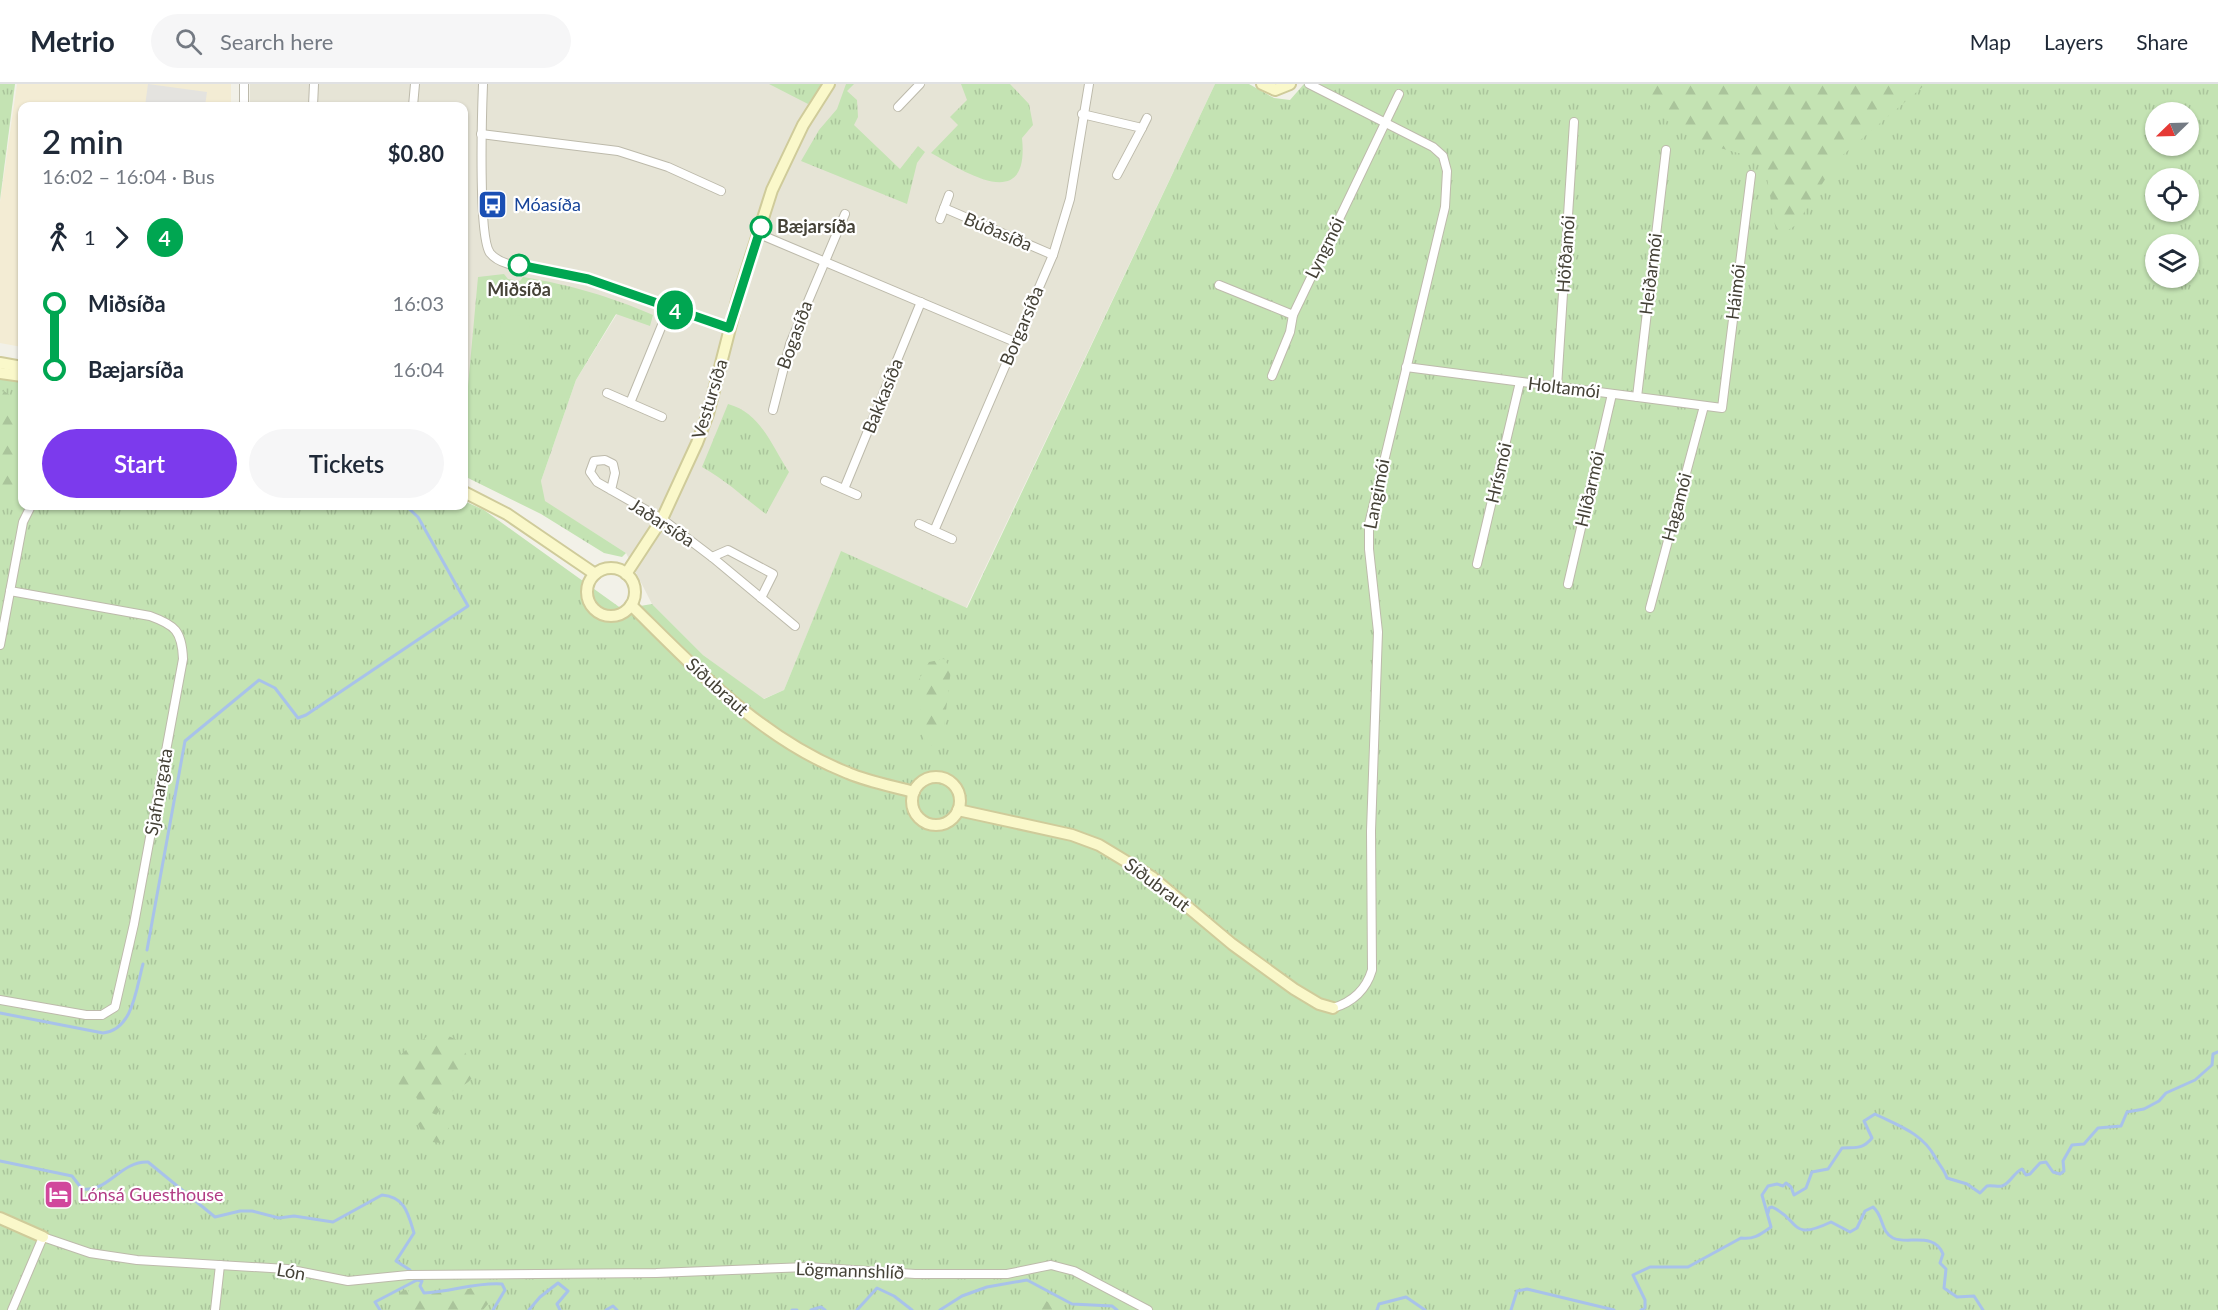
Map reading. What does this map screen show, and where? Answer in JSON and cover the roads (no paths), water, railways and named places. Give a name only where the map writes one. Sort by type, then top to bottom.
[{"type":"street","points":[[243,102],[244,84]]},
{"type":"street","points":[[314,84],[314,102]]},
{"type":"street","points":[[413,102],[415,84]]},
{"type":"street","points":[[483,84],[481,134],[485,237],[486,245],[493,256],[505,263],[588,279],[729,328]]},
{"type":"street","name":"Vestursíða","points":[[626,573],[662,519],[708,414],[729,328],[772,190],[791,146],[829,84]]},
{"type":"street","points":[[898,106],[920,84]]},
{"type":"street","name":"Borgarsíða","points":[[934,531],[1053,255],[1070,199],[1082,114],[1089,84]]},
{"type":"street","points":[[1262,84],[1275,90],[1290,84]]},
{"type":"street","name":"Langimói","points":[[1310,84],[1385,123],[1407,131],[1433,147],[1443,156],[1448,171],[1444,207],[1369,524],[1369,549],[1378,632],[1371,831],[1372,970],[1369,981],[1357,996],[1333,1008]]},
{"type":"street","name":"Lyngmói","points":[[1272,376],[1290,333],[1293,315],[1399,94]]},
{"type":"street","points":[[1082,114],[1142,128]]},
{"type":"street","points":[[1117,175],[1147,118]]},
{"type":"street","name":"Höfðamói","points":[[1557,387],[1574,122]]},
{"type":"street","points":[[481,134],[618,151],[661,164],[721,191]]},
{"type":"street","name":"Heiðarmói","points":[[1637,397],[1666,150]]},
{"type":"street","name":"Háimói","points":[[1722,408],[1751,175]]},
{"type":"street","name":"Búðasíða","points":[[940,219],[949,195]]},
{"type":"street","name":"Búðasíða","points":[[944,208],[1053,255]]},
{"type":"street","points":[[825,261],[845,214]]},
{"type":"street","points":[[759,234],[1015,342]]},
{"type":"street","name":"Bogasíða","points":[[773,410],[790,344],[825,261]]},
{"type":"street","points":[[1220,285],[1293,315]]},
{"type":"street","name":"Bakkasíða","points":[[844,489],[921,302]]},
{"type":"street","points":[[630,403],[669,308]]},
{"type":"street","points":[[0,363],[18,366]]},
{"type":"street","name":"Holtamói","points":[[1406,367],[1722,408]]},
{"type":"street","points":[[0,373],[18,375]]},
{"type":"street","name":"Hrísmói","points":[[1477,564],[1520,382]]},
{"type":"street","points":[[607,393],[662,417]]},
{"type":"street","name":"Hlíðarmói","points":[[1568,584],[1612,394]]},
{"type":"street","name":"Hagamói","points":[[1650,608],[1704,406]]},
{"type":"street","points":[[825,481],[856,495]]},
{"type":"street","name":"Jaðarsíða","points":[[611,490],[662,519],[712,556],[795,627]]},
{"type":"street","points":[[468,494],[507,514],[595,574]]},
{"type":"street","points":[[0,645],[24,519],[29,510]]},
{"type":"street","points":[[920,524],[952,539]]},
{"type":"street","name":"Jaðarsíða","points":[[712,556],[728,550],[773,574],[761,598]]},
{"type":"street","points":[[612,568],[626,573],[634,587],[631,605],[613,616],[605,615],[593,608],[587,594],[587,587],[595,574],[612,568]]},
{"type":"street","name":"Sjafnargata","points":[[0,1000],[102,1015],[115,1007],[134,924],[183,659],[179,634],[171,624],[150,616],[10,591]]},
{"type":"street","name":"Síðubraut","points":[[631,605],[678,652],[761,726],[848,774],[914,792]]},
{"type":"street","points":[[926,779],[946,779],[958,791],[958,810],[951,820],[944,824],[927,823],[915,812],[912,804],[914,792],[926,779]]},
{"type":"street","name":"Síðubraut","points":[[958,810],[1072,836],[1099,845],[1152,876],[1232,944],[1294,989],[1319,1004],[1333,1008]]},
{"type":"street","points":[[0,1218],[44,1237],[12,1310]]},
{"type":"street","name":"Lón","points":[[44,1237],[90,1252],[137,1260],[287,1269],[335,1281],[408,1275],[541,1272]]},
{"type":"street","points":[[215,1310],[220,1265]]},
{"type":"street","name":"Lögmannshlíð","points":[[541,1272],[656,1273],[807,1268],[915,1274],[1007,1274],[1051,1265],[1074,1271],[1148,1310]]},
{"type":"waterway","points":[[147,950],[185,741],[259,680],[275,688],[298,718],[306,715],[468,606],[418,517],[410,510]]},
{"type":"waterway","points":[[0,1013],[103,1033],[113,1030],[121,1024],[132,1007],[143,964]]},
{"type":"waterway","points":[[1641,1310],[1645,1308],[1645,1300],[1633,1275],[1650,1267],[1688,1267],[1741,1238],[1754,1237],[1764,1232],[1771,1227],[1762,1195],[1768,1186],[1777,1184],[1783,1186],[1786,1183],[1791,1187],[1794,1195],[1806,1188],[1812,1172],[1828,1169],[1842,1148],[1862,1146],[1872,1138],[1864,1121],[1875,1114],[1909,1131],[1924,1142],[1947,1178],[1967,1184],[1980,1193],[1987,1186],[2005,1185],[2022,1169],[2026,1175],[2030,1174],[2040,1163],[2046,1162],[2053,1172],[2060,1174],[2064,1171],[2063,1161],[2072,1145],[2084,1144],[2098,1128],[2121,1126],[2127,1112],[2144,1109],[2159,1101],[2166,1093],[2195,1080],[2212,1065],[2213,1054],[2218,1052]]},
{"type":"waterway","points":[[0,1161],[72,1176],[82,1189],[99,1186],[130,1166],[148,1162],[215,1217],[240,1211],[252,1211],[279,1218],[294,1216],[333,1222],[382,1195],[390,1196],[404,1207],[414,1233],[396,1261],[410,1270],[417,1280],[422,1281],[420,1286],[424,1293],[483,1284],[502,1284],[505,1290],[493,1310]]},
{"type":"waterway","points":[[1768,1213],[1769,1208],[1772,1207],[1802,1229],[1818,1228],[1831,1222],[1850,1232],[1857,1228],[1865,1211],[1873,1207],[1886,1231],[1893,1238],[1927,1241],[1939,1247],[1943,1254],[1940,1263],[1946,1269],[1944,1288],[1957,1297],[1974,1296],[1983,1310]]},
{"type":"waterway","points":[[380,1310],[375,1302],[417,1280]]},
{"type":"waterway","points":[[940,1310],[962,1296],[987,1287],[1027,1280],[1072,1304],[1112,1306],[1117,1310]]},
{"type":"waterway","points":[[529,1310],[540,1297],[558,1283],[568,1291],[557,1304],[560,1310]]},
{"type":"waterway","points":[[857,1310],[877,1288],[894,1296],[912,1310]]},
{"type":"waterway","points":[[1511,1310],[1517,1291],[1527,1289],[1614,1310]]},
{"type":"waterway","points":[[1377,1310],[1379,1304],[1406,1297],[1425,1310]]},
{"type":"waterway","points":[[606,1310],[613,1306],[617,1310]]},
{"type":"waterway","points":[[811,1310],[821,1307],[825,1310]]},
{"type":"waterway","points":[[792,1310],[797,1310]]},
{"type":"place","name":"Móasíða","points":[[493,205]]},
{"type":"place","name":"Bæjarsíða","points":[[761,227]]},
{"type":"place","name":"Miðsíða","points":[[519,265]]},
{"type":"place","name":"Lónsá Guesthouse","points":[[58,1195]]}]
